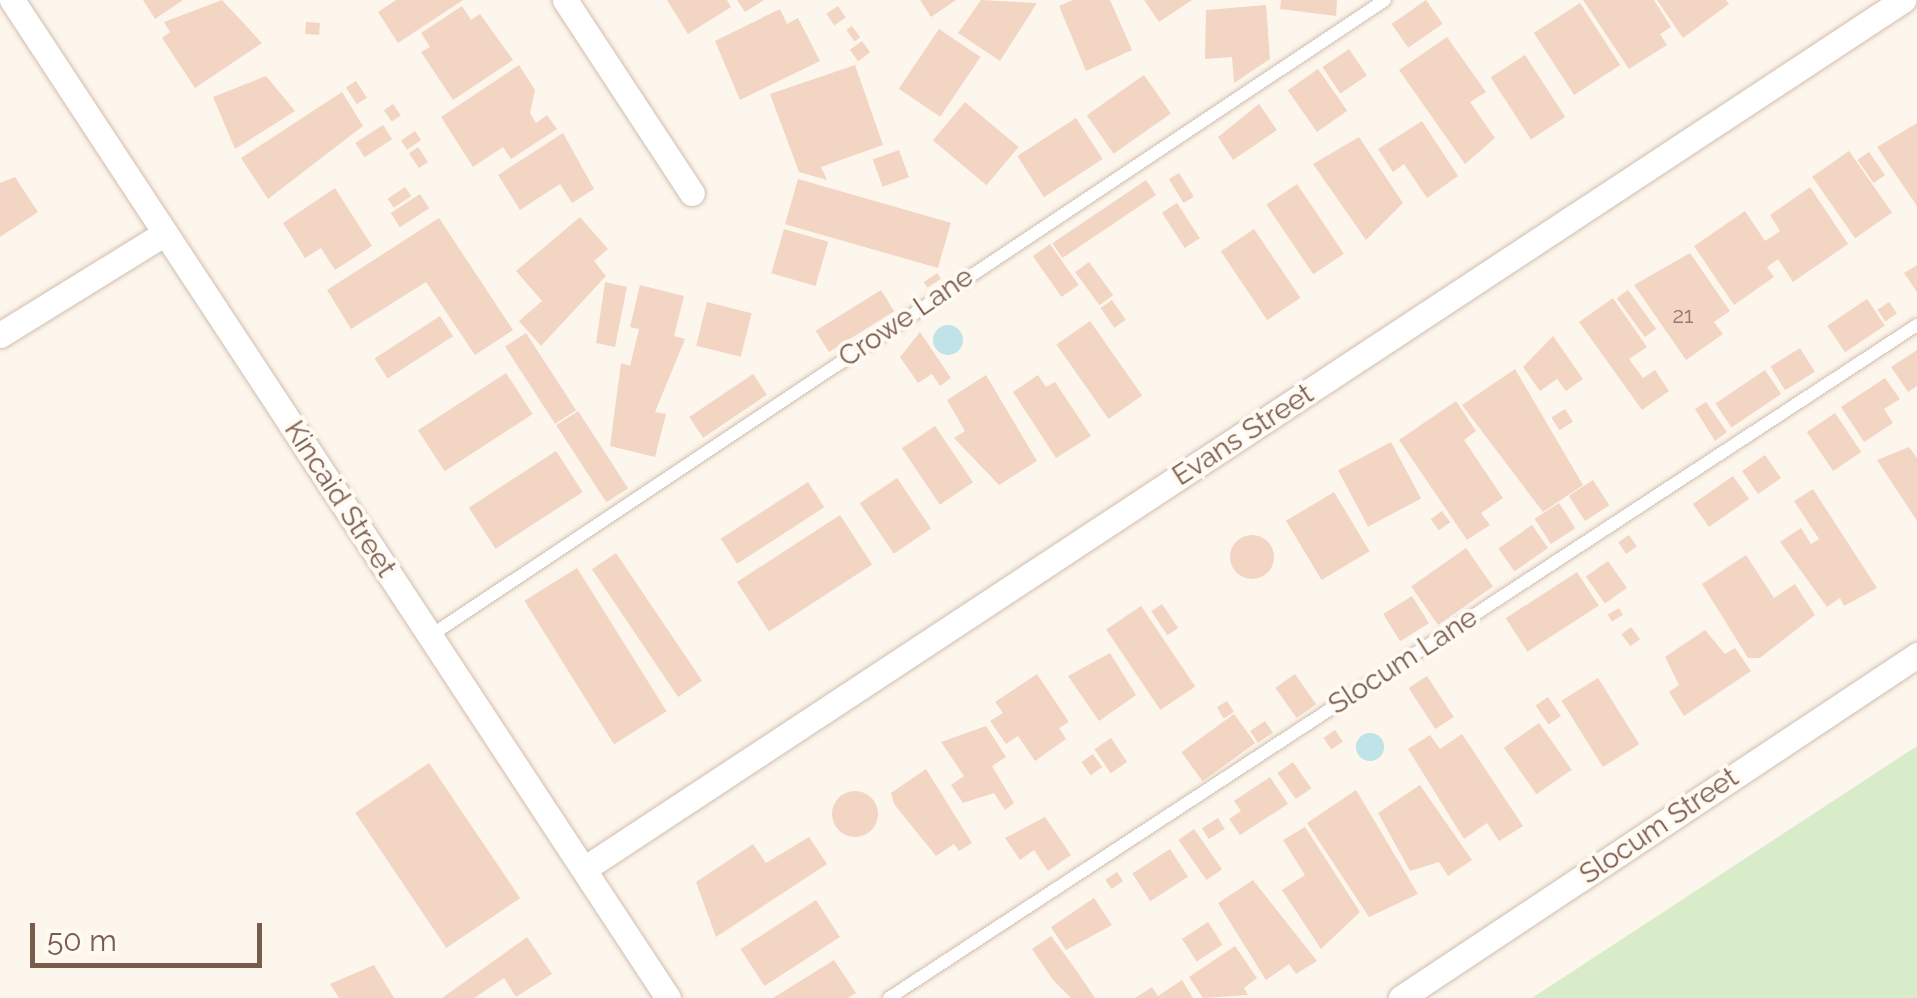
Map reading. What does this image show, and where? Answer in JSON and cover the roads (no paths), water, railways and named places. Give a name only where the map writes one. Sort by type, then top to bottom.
[{"type":"street","name":"Kincaid Street","points":[[12,0],[584,869],[660,995]]},
{"type":"street","points":[[565,0],[692,194]]},
{"type":"street","name":"Evans Street","points":[[584,869],[1903,0]]},
{"type":"street","points":[[0,335],[165,234]]},
{"type":"street","name":"Slocum Street","points":[[1402,998],[1917,655]]},
{"type":"lane","name":"Crowe Lane","points":[[429,636],[1385,0]]},
{"type":"lane","name":"Slocum Lane","points":[[889,998],[1917,325]]},
{"type":"water","points":[[948,325],[959,329],[963,340],[959,351],[948,355],[937,351],[933,340],[937,329]]},
{"type":"water","points":[[1370,733],[1380,737],[1384,747],[1380,757],[1370,761],[1360,757],[1356,747],[1360,737]]}]
